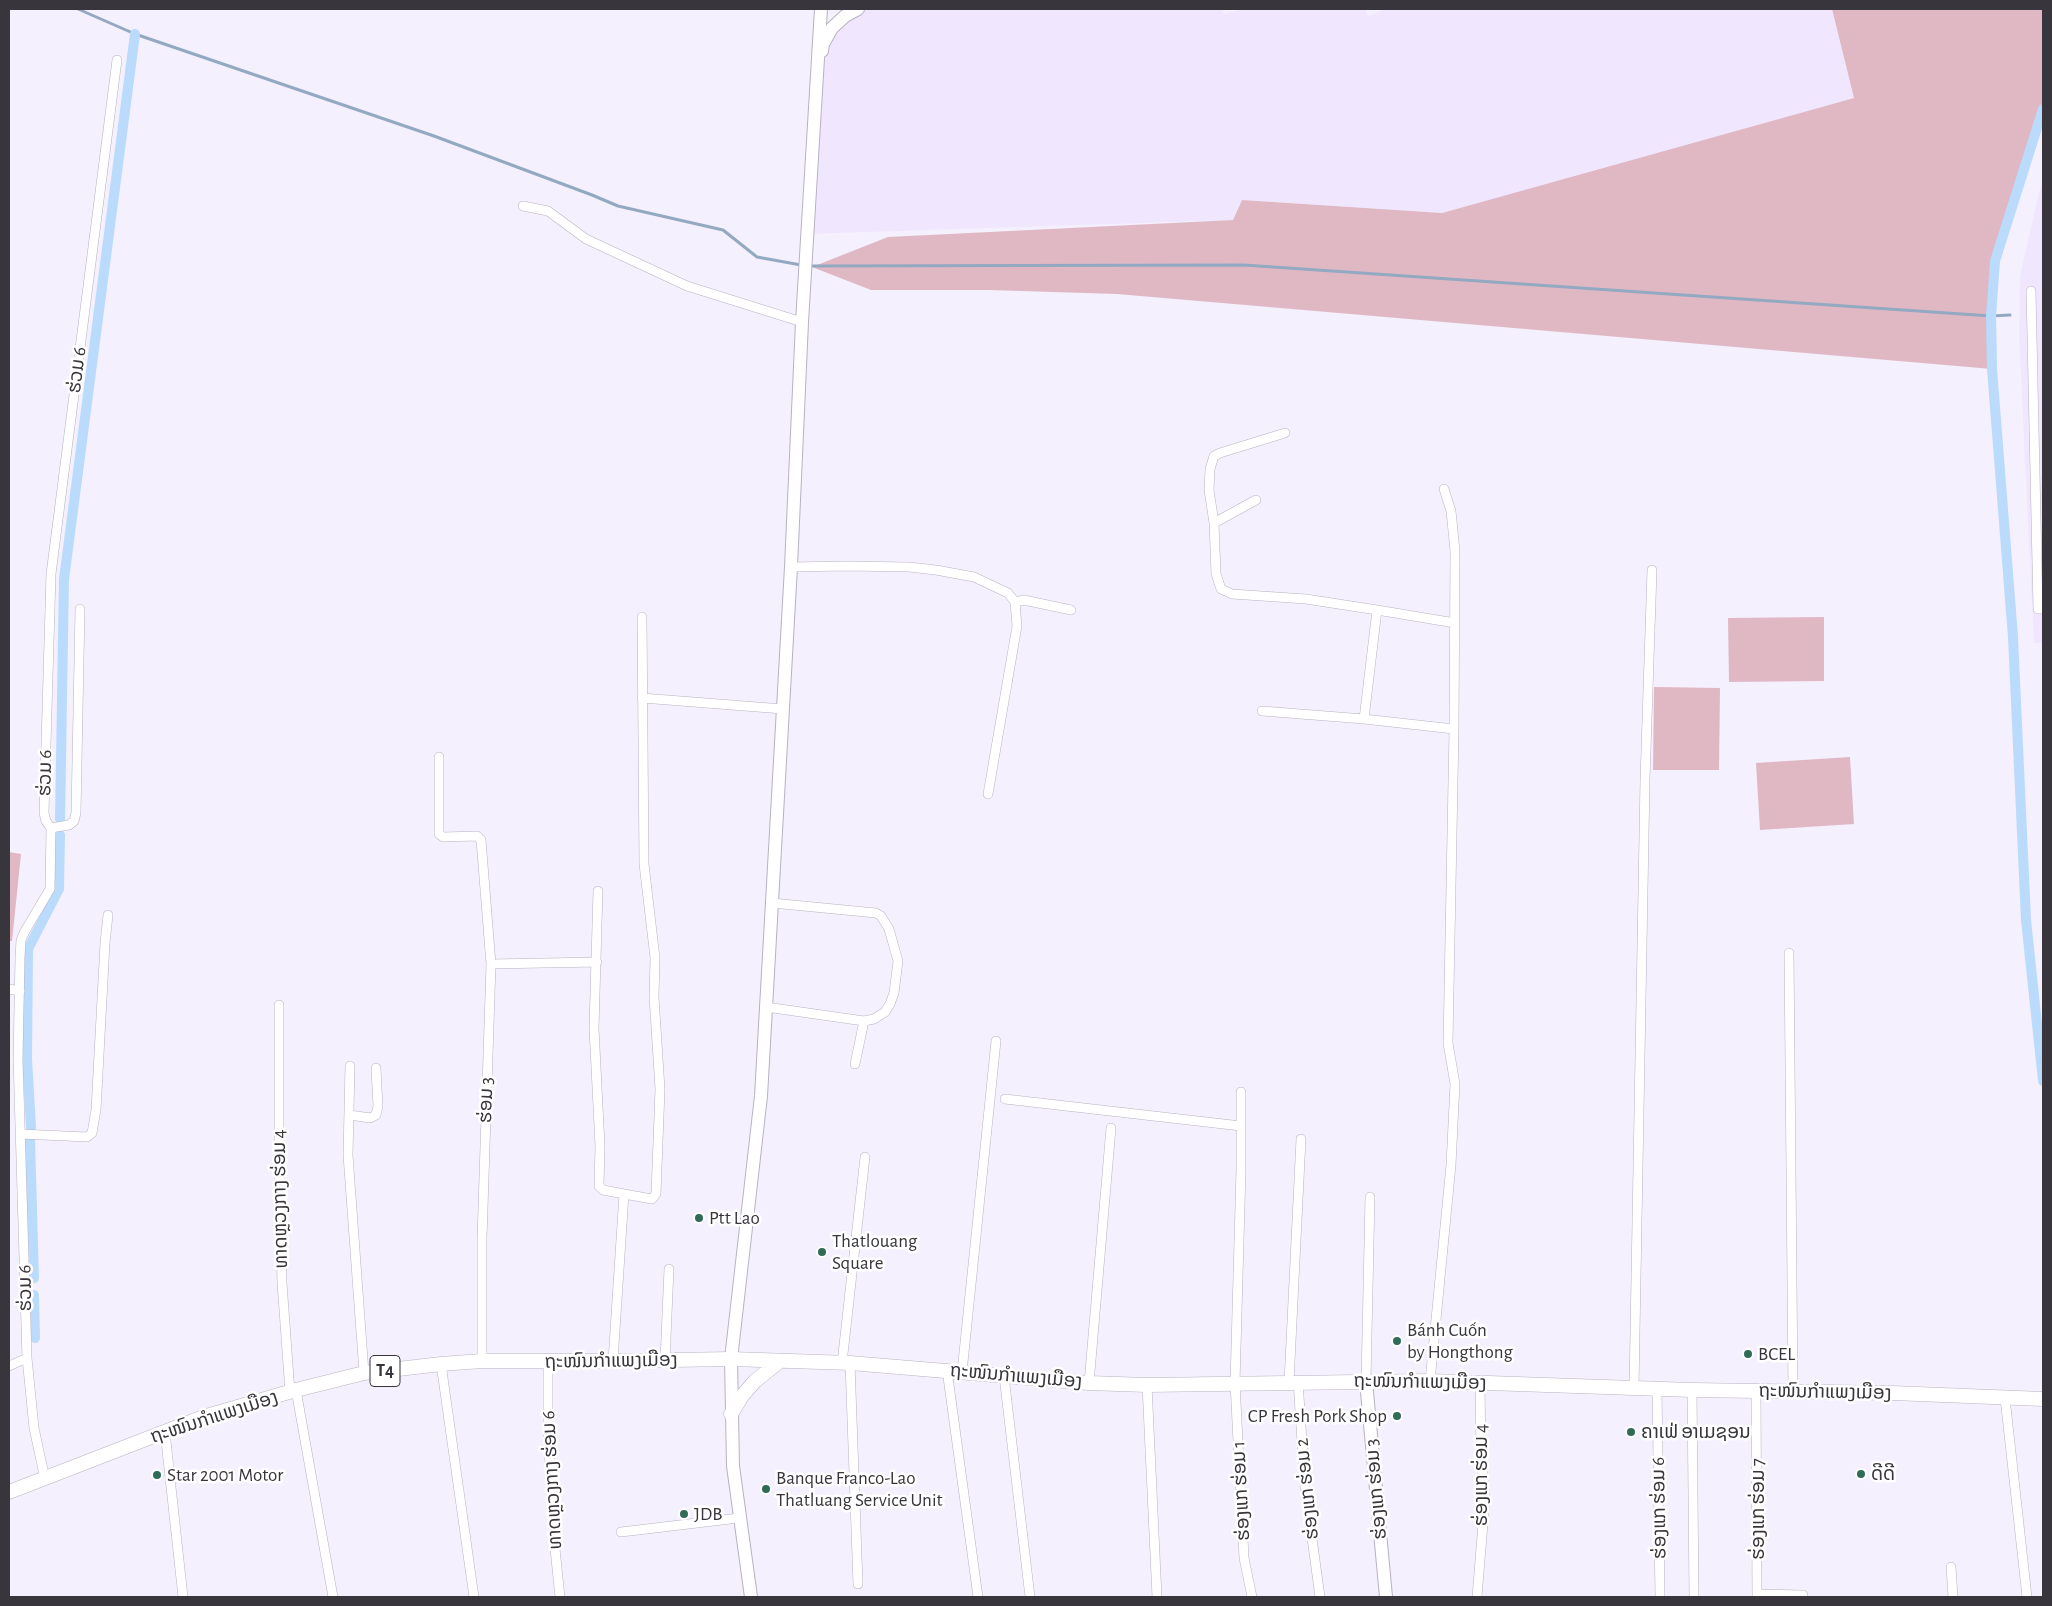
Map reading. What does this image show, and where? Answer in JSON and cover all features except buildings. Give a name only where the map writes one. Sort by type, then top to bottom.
[{"type":"main road","points":[[751,1597],[733,1466],[731,1359],[761,1096],[820,9]]},
{"type":"main road","points":[[815,88],[821,54],[827,36],[838,21],[858,9]]},
{"type":"main road","name":"ຖະໜົນກຳແພງເມືອງ","points":[[9,1492],[203,1417],[293,1391],[364,1374],[441,1364],[482,1361],[613,1362],[731,1359],[846,1363],[1089,1383],[1147,1385],[1293,1381],[1430,1381],[1692,1390],[1892,1393],[2043,1399]]},
{"type":"main road","points":[[731,1414],[742,1396],[755,1381],[780,1361]]},
{"type":"main road","name":"ຮ່ອງແກ ຮ່ອມ 3","points":[[1366,1381],[1386,1597]]},
{"type":"street","name":"ຮ່ວມ 6","points":[[45,1479],[34,1428],[27,1358],[18,1058],[22,940],[28,925],[50,889],[51,828],[46,821],[44,813],[50,574],[117,60]]},
{"type":"street","points":[[523,206],[548,211],[586,239],[687,286],[802,322]]},
{"type":"street","points":[[2031,292],[2038,609],[2043,609]]},
{"type":"street","points":[[1285,433],[1214,456],[1210,469],[1209,490],[1214,524],[1216,574],[1221,589],[1232,594],[1306,599],[1455,623]]},
{"type":"street","points":[[1430,1381],[1451,1165],[1455,1084],[1448,1042],[1454,729],[1455,551],[1451,511],[1444,490]]},
{"type":"street","points":[[1214,524],[1256,500]]},
{"type":"street","points":[[791,567],[855,566],[936,570],[974,577],[1008,594],[1015,602],[1017,626],[988,794]]},
{"type":"street","points":[[1634,1388],[1644,828],[1652,570]]},
{"type":"street","points":[[1015,602],[1024,600],[1071,610]]},
{"type":"street","points":[[51,828],[68,825],[74,821],[76,813],[80,609]]},
{"type":"street","points":[[1364,719],[1378,610]]},
{"type":"street","points":[[598,891],[594,1028],[600,1146],[599,1186],[603,1190],[652,1199],[656,1194],[659,1098],[654,997],[655,958],[644,864],[642,617]]},
{"type":"street","points":[[642,698],[783,709]]},
{"type":"street","points":[[1262,711],[1364,719],[1454,729]]},
{"type":"street","name":"ຮ່ອມ 3","points":[[439,757],[439,834],[443,837],[477,836],[481,840],[491,964],[482,1238],[482,1361]]},
{"type":"street","points":[[766,1007],[864,1021],[879,1017],[885,1012],[894,993],[898,961],[889,929],[876,913],[772,903]]},
{"type":"street","points":[[21,1134],[87,1137],[92,1133],[96,1110],[108,915]]},
{"type":"street","points":[[1789,953],[1793,1392]]},
{"type":"street","points":[[491,964],[597,962]]},
{"type":"street","points":[[9,989],[20,991]]},
{"type":"street","name":"ທາດຫຼວງກາງ ຮ່ອມ 4","points":[[279,1005],[279,1150],[282,1283],[293,1391],[333,1597]]},
{"type":"street","points":[[855,1064],[864,1021]]},
{"type":"street","points":[[962,1372],[996,1041]]},
{"type":"street","points":[[350,1066],[348,1155],[364,1374]]},
{"type":"street","points":[[350,1115],[370,1118],[376,1115],[378,1106],[376,1068]]},
{"type":"street","name":"ຮ່ອງແກ ຮ່ອມ 1","points":[[1241,1092],[1235,1383],[1244,1558],[1252,1597]]},
{"type":"street","points":[[1005,1099],[1241,1126]]},
{"type":"street","points":[[1089,1383],[1111,1128]]},
{"type":"street","name":"ຮ່ອງແກ ຮ່ອມ 2","points":[[1301,1139],[1293,1381],[1320,1597]]},
{"type":"street","points":[[858,1584],[846,1363],[865,1156]]},
{"type":"street","points":[[613,1362],[624,1194]]},
{"type":"street","points":[[1366,1381],[1370,1197]]},
{"type":"street","points":[[665,1360],[669,1269]]},
{"type":"street","points":[[9,1366],[27,1358]]},
{"type":"street","name":"ທາດຫຼວງກາງ ຮ່ອມ 6","points":[[548,1362],[548,1432],[555,1550],[560,1597]]},
{"type":"street","points":[[441,1364],[474,1597]]},
{"type":"street","points":[[947,1370],[978,1597]]},
{"type":"street","points":[[1004,1376],[1030,1597]]},
{"type":"street","name":"ຮ່ອງແກ ຮ່ອມ 4","points":[[1477,1597],[1485,1499],[1481,1458],[1480,1383]]},
{"type":"street","points":[[1147,1385],[1157,1597]]},
{"type":"street","name":"ຮ່ອງແກ ຮ່ອມ 6","points":[[1657,1389],[1660,1597]]},
{"type":"street","points":[[1692,1390],[1694,1597]]},
{"type":"street","name":"ຮ່ອງແກ ຮ່ອມ 7","points":[[1756,1390],[1757,1596]]},
{"type":"street","points":[[2004,1398],[2026,1597]]},
{"type":"street","points":[[165,1432],[183,1597]]},
{"type":"street","points":[[621,1532],[739,1518]]},
{"type":"street","points":[[1951,1567],[1953,1597]]},
{"type":"street","points":[[1757,1596],[1803,1596]]},
{"type":"shaded area","points":[[858,9],[1222,9],[1224,14],[1242,9],[1365,9],[1368,16],[1386,9],[1832,9],[1854,98],[1442,213],[1242,200],[1233,220],[807,234],[823,44]]},
{"type":"shaded area","points":[[1832,9],[2043,9],[2043,109],[1995,261],[1991,316],[1992,369],[1117,294],[989,290],[871,290],[812,267],[888,237],[1233,220],[1242,200],[1442,213],[1854,98]]},
{"type":"shaded area","points":[[2043,180],[2043,643],[2034,643],[2019,337],[2020,276]]},
{"type":"shaded area","points":[[1824,617],[1824,681],[1729,682],[1728,618]]},
{"type":"shaded area","points":[[1654,687],[1720,688],[1719,770],[1653,770]]},
{"type":"shaded area","points":[[1850,757],[1854,824],[1760,830],[1756,763]]},
{"type":"shaded area","points":[[9,852],[21,854],[12,941],[9,941]]},
{"type":"waterway","points":[[78,9],[135,34],[434,136],[618,206],[723,230],[757,257],[801,265]]},
{"type":"waterway","points":[[60,819],[64,579],[135,34]]},
{"type":"waterway","points":[[2043,109],[1995,261],[1991,316],[1992,369],[2013,637],[2026,920],[2043,1081]]},
{"type":"waterway","points":[[807,266],[1244,265],[1991,316],[2010,315]]},
{"type":"waterway","points":[[31,1127],[27,1059],[28,949],[59,889],[60,835]]},
{"type":"waterway","points":[[30,1140],[34,1278]]},
{"type":"waterway","points":[[34,1295],[35,1338]]},
{"type":"place","name":"Ptt Lao","points":[[699,1218]]},
{"type":"place","name":"Thatlouang Square","points":[[822,1252]]},
{"type":"place","name":"Bánh Cuốn by Hongthong","points":[[1397,1341]]},
{"type":"place","name":"BCEL","points":[[1748,1354]]},
{"type":"place","name":"CP Fresh Pork Shop","points":[[1397,1416]]},
{"type":"place","name":"ຄາເຟ່ ອາເມຊອນ","points":[[1631,1432]]},
{"type":"place","name":"ດີດີ","points":[[1861,1474]]},
{"type":"place","name":"Star 2001 Motor","points":[[157,1475]]},
{"type":"place","name":"Banque Franco-Lao Thatluang Service Unit","points":[[766,1489]]},
{"type":"place","name":"JDB","points":[[684,1514]]}]
